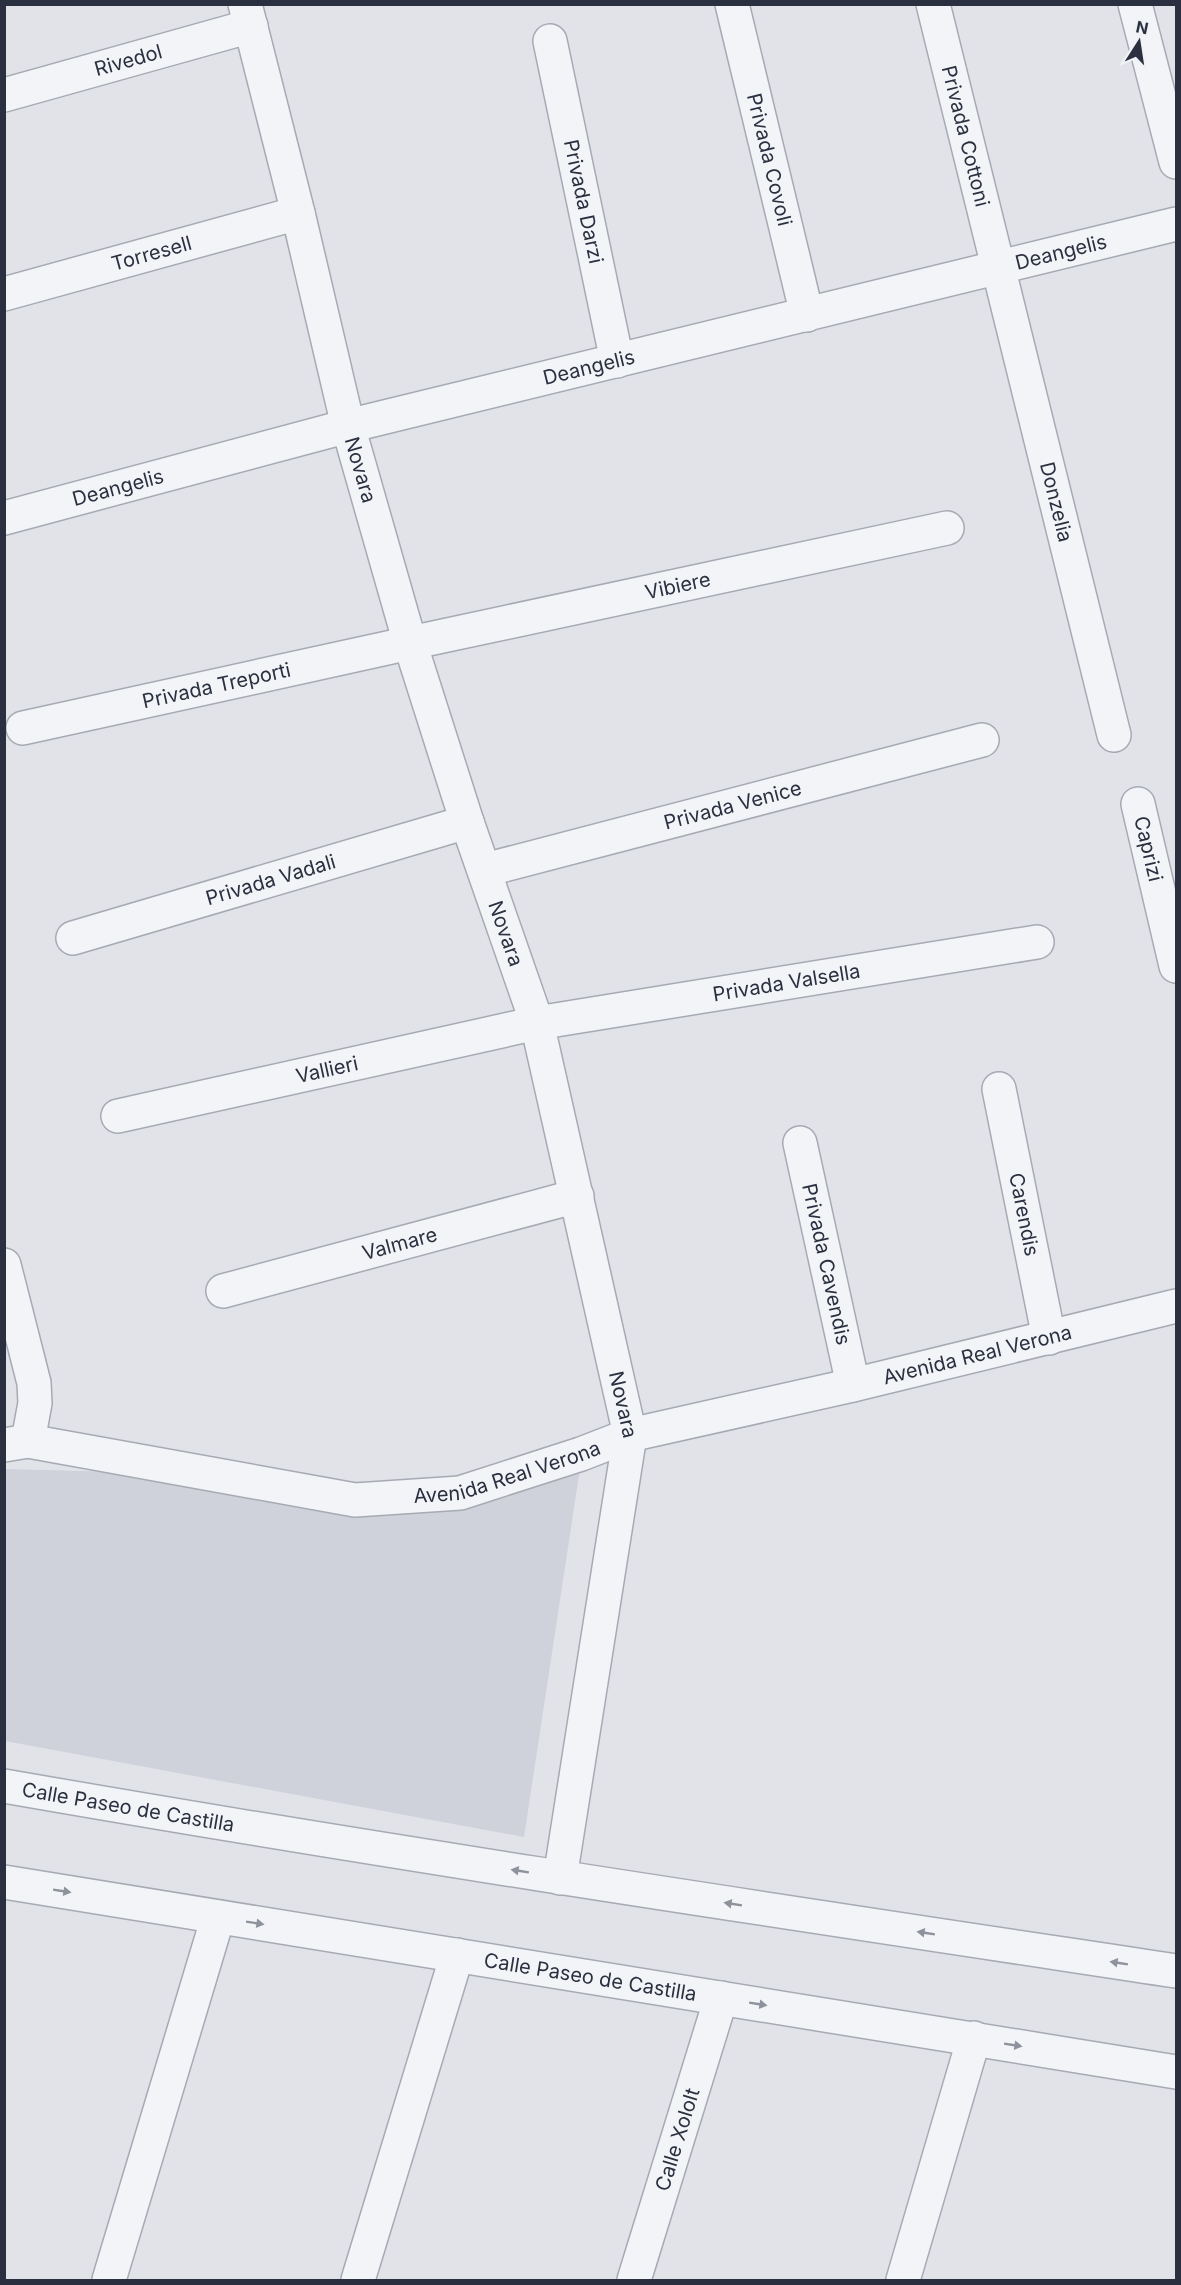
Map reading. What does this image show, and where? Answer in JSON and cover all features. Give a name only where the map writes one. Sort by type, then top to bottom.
[{"type":"street","name":"Privada Covoli","points":[[732,4],[807,315]]},
{"type":"street","name":"Privada Cottoni","points":[[933,4],[1000,268]]},
{"type":"street","points":[[1135,4],[1176,162]]},
{"type":"street","name":"Rivedol","points":[[4,95],[248,15]]},
{"type":"street","name":"Novara","points":[[248,15],[348,426],[410,643],[467,822],[537,1023],[630,1435],[560,1878]]},
{"type":"street","name":"Privada Darzi","points":[[550,41],[617,361]]},
{"type":"street","name":"Torresell","points":[[4,294],[298,213]]},
{"type":"street","name":"Deangelis","points":[[4,518],[348,426],[1176,224]]},
{"type":"street","name":"Donzelia","points":[[1000,268],[1114,735]]},
{"type":"street","name":"Vibiere","points":[[410,643],[947,528]]},
{"type":"street","name":"Privada Treporti","points":[[23,728],[410,643]]},
{"type":"street","name":"Privada Venice","points":[[485,870],[982,740]]},
{"type":"street","name":"Caprizi","points":[[1138,804],[1176,966]]},
{"type":"street","name":"Privada Vadali","points":[[73,938],[467,822]]},
{"type":"street","name":"Privada Valsella","points":[[537,1023],[1037,942]]},
{"type":"street","name":"Vallieri","points":[[118,1116],[537,1023]]},
{"type":"street","name":"Carendis","points":[[999,1089],[1049,1338]]},
{"type":"street","name":"Privada Cavendis","points":[[800,1143],[853,1385]]},
{"type":"street","name":"Valmare","points":[[222,1291],[577,1196]]},
{"type":"street","points":[[4,1265],[34,1383],[35,1403],[16,1443]]},
{"type":"street","name":"Avenida Real Verona","points":[[16,1443],[355,1500],[460,1493],[581,1454],[630,1435],[853,1385],[1176,1306]]},
{"type":"street","name":"Calle Paseo de Castilla","points":[[4,1786],[560,1878],[1176,1971]]},
{"type":"street","name":"Calle Paseo de Castilla","points":[[4,1882],[1176,2072]]},
{"type":"street","points":[[109,2280],[218,1917]]},
{"type":"street","points":[[358,2280],[457,1955]]},
{"type":"street","name":"Calle Xololt","points":[[634,2280],[721,1998]]},
{"type":"street","points":[[903,2280],[974,2038]]},
{"type":"shaded area","points":[[581,1462],[524,1837],[5,1741],[4,1469],[123,1472],[349,1511]]}]
